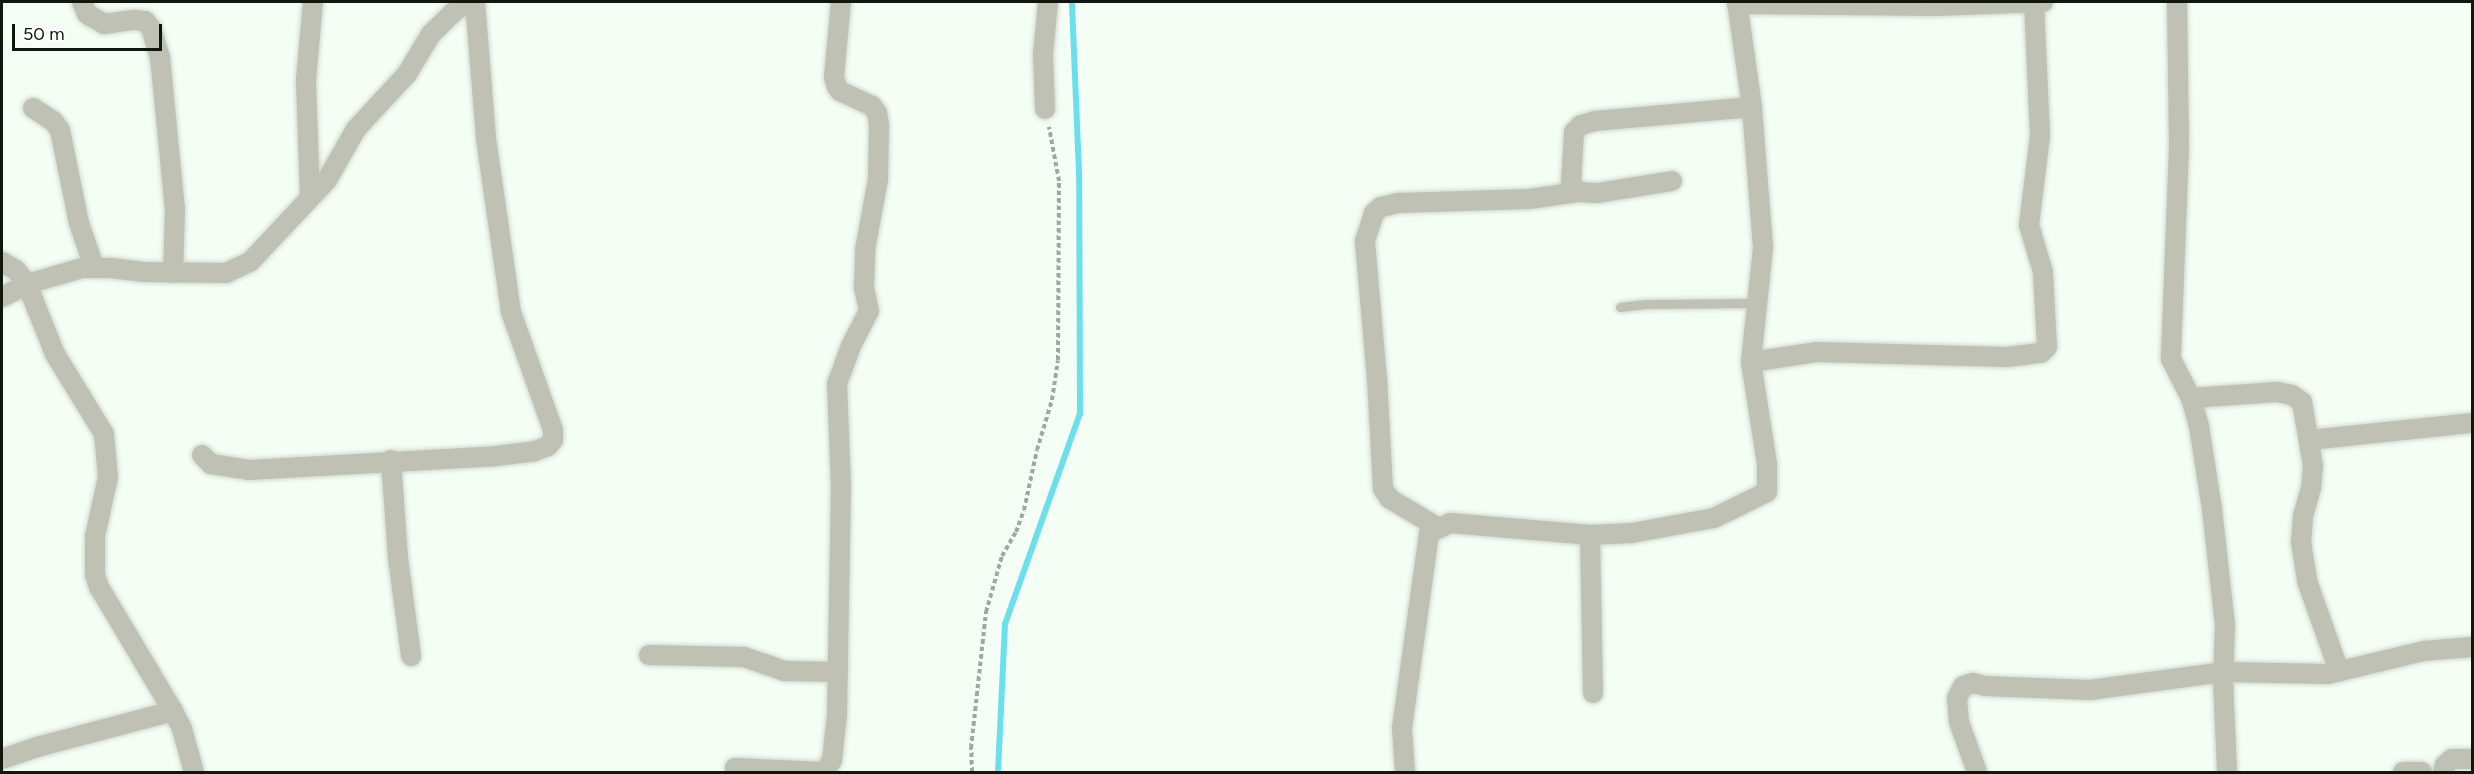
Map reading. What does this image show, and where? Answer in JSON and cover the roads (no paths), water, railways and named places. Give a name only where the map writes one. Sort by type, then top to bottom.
[{"type":"street","points":[[82,2],[87,14],[104,24],[134,20],[145,21],[151,28],[160,57],[175,210],[173,273]]},
{"type":"street","points":[[310,197],[306,80],[313,2]]},
{"type":"street","points":[[2,297],[27,284],[82,268],[173,273],[226,273],[250,262],[327,180],[356,129],[407,74],[431,34],[457,9],[474,2],[486,138],[511,312],[553,430],[553,440],[548,446],[535,451],[496,456],[391,460],[249,470],[211,464],[202,455]]},
{"type":"street","points":[[735,772],[735,768],[824,772],[832,760],[838,672],[841,488],[837,384],[851,346],[869,311],[864,287],[865,250],[878,179],[879,126],[877,113],[872,106],[840,91],[837,87],[834,77],[841,2]]},
{"type":"street","points":[[1045,109],[1043,54],[1048,2]]},
{"type":"street","points":[[1405,772],[1402,728],[1429,533],[1450,523],[1590,535],[1632,533],[1714,518],[1767,492],[1767,464],[1751,362],[1763,247],[1752,107],[1737,3],[2039,2],[2040,135],[2029,225],[2043,272],[2047,347],[2041,352],[2007,357],[1816,352],[1751,362]]},
{"type":"street","points":[[2178,2],[2179,147],[2171,358],[2177,375],[2191,398],[2199,426],[2212,509],[2225,624],[2223,672],[2227,772]]},
{"type":"street","points":[[1578,192],[1571,183],[1571,147],[1574,132],[1581,125],[1595,121],[1752,107]]},
{"type":"street","points":[[33,108],[53,121],[60,130],[79,223],[94,267]]},
{"type":"street","points":[[1439,528],[1390,499],[1383,489],[1377,379],[1365,241],[1374,213],[1381,207],[1398,203],[1528,199],[1578,192],[1597,193],[1672,181]]},
{"type":"street","points":[[2,262],[16,270],[27,284],[55,354],[104,434],[108,477],[95,536],[95,575],[99,587],[173,711],[182,729],[194,772]]},
{"type":"street","points":[[2191,398],[2277,392],[2292,395],[2302,402],[2313,466],[2311,488],[2303,516],[2301,543],[2307,581],[2339,671]]},
{"type":"street","points":[[2310,440],[2472,423]]},
{"type":"street","points":[[391,460],[398,558],[411,656]]},
{"type":"street","points":[[1590,535],[1593,693]]},
{"type":"street","points":[[1977,772],[1959,722],[1957,698],[1963,686],[1973,683],[1985,686],[2090,690],[2223,672],[2302,675],[2339,671],[2424,651],[2472,647]]},
{"type":"street","points":[[649,655],[744,657],[785,671],[838,672]]},
{"type":"street","points":[[2,759],[173,711]]},
{"type":"street","points":[[2443,772],[2445,765],[2452,759],[2472,759]]},
{"type":"street","points":[[2403,772],[2422,772]]},
{"type":"lane","points":[[1620,307],[1645,304],[1757,303]]},
{"type":"waterway","points":[[998,772],[1005,624],[1080,413],[1079,172],[1072,2]]}]
